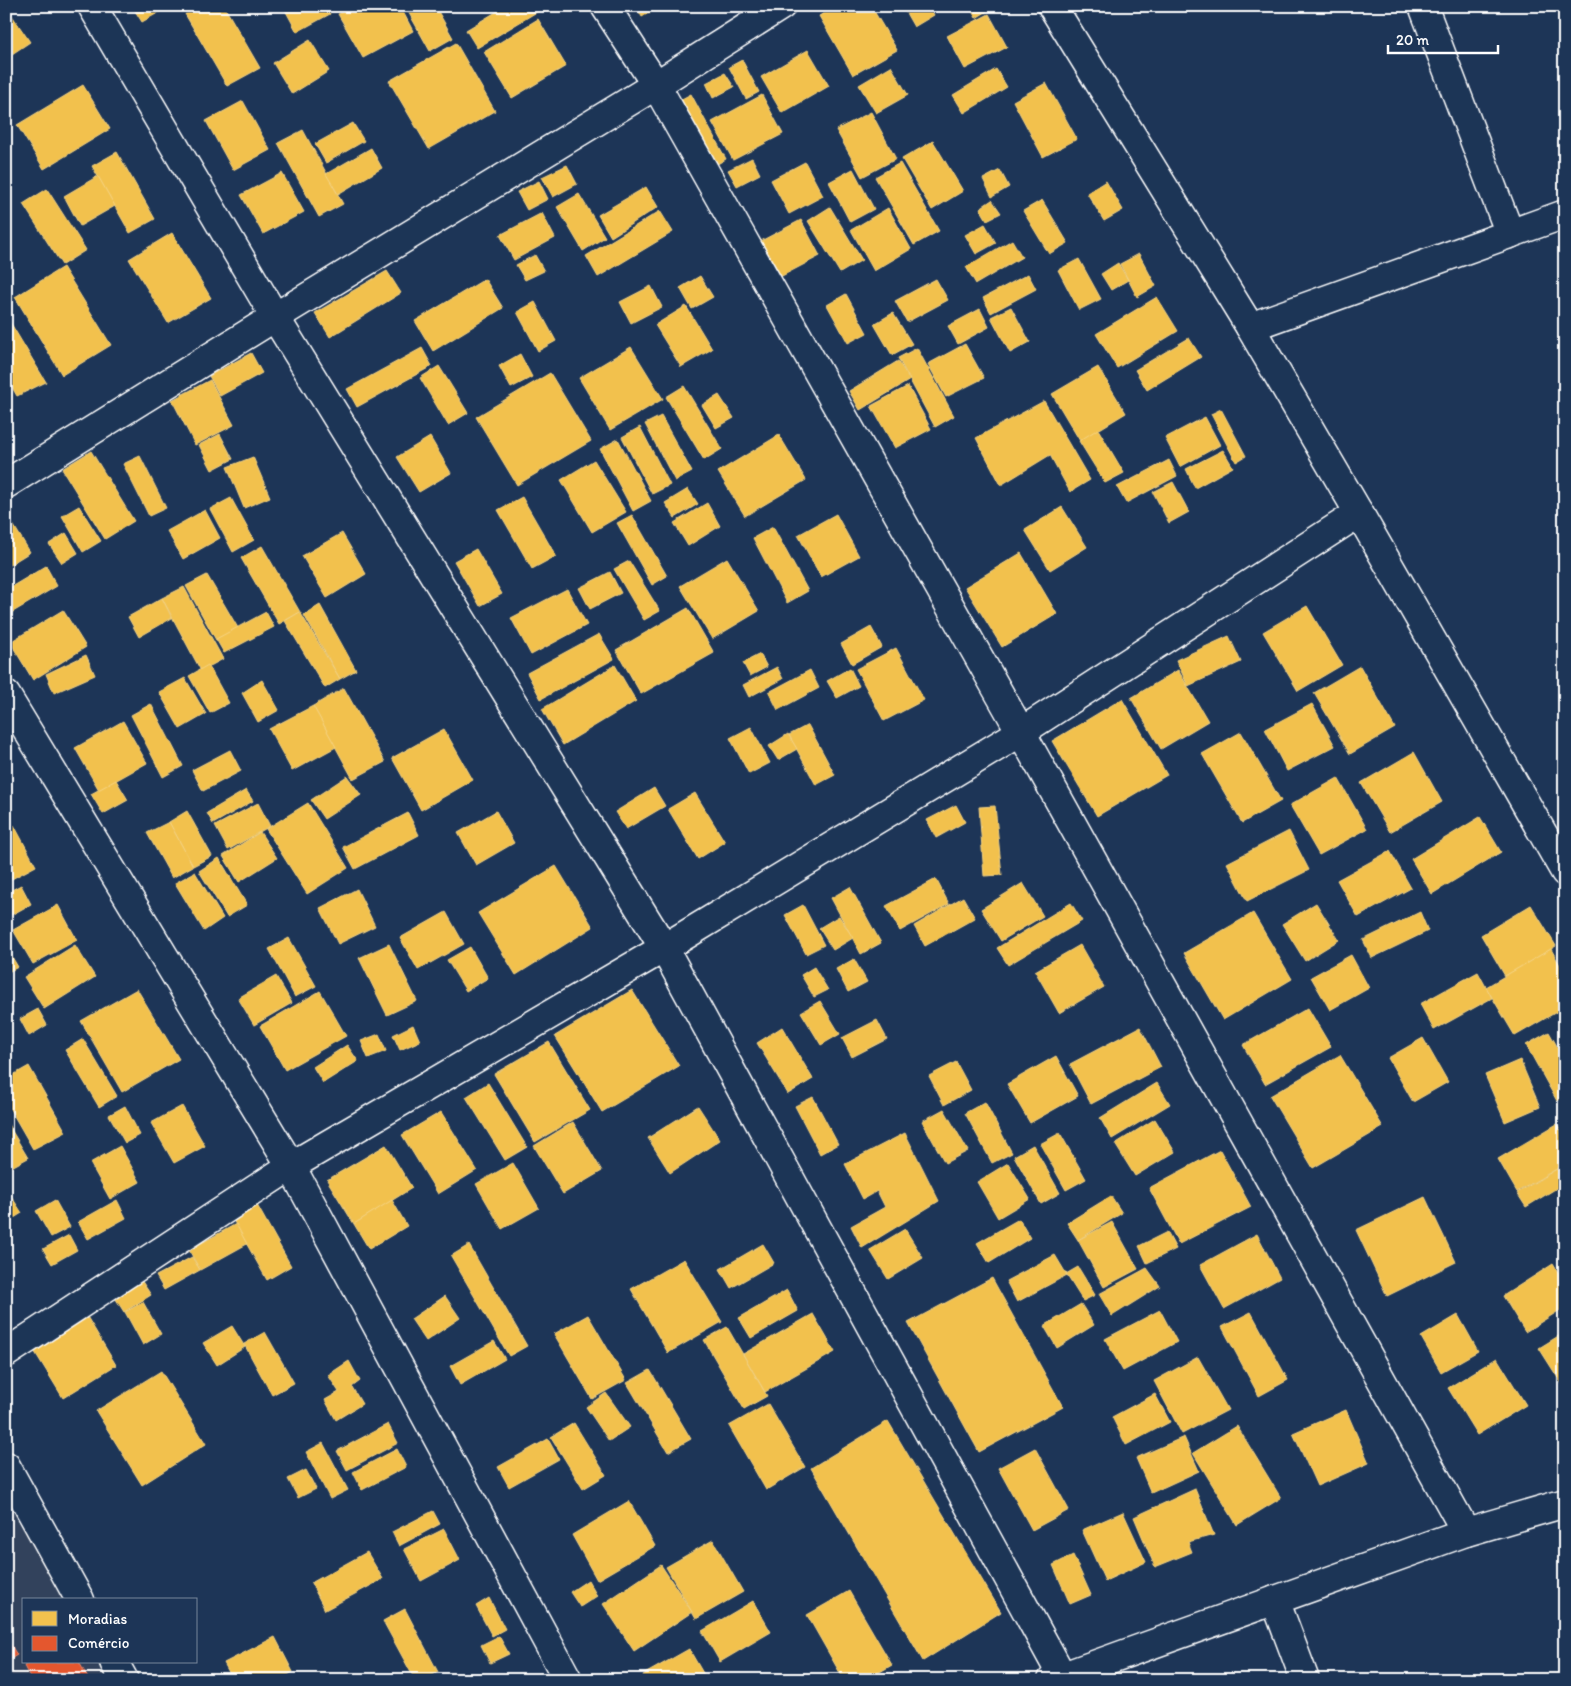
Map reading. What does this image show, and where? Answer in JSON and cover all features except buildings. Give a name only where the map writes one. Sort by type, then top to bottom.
[{"type":"street","points":[[92,6],[275,317],[664,948],[1057,1678],[1466,1532],[1565,1503]]},
{"type":"street","points":[[605,6],[656,85],[1021,732],[1466,1532]]},
{"type":"street","points":[[6,484],[275,317],[656,85],[781,6]]},
{"type":"street","points":[[1052,6],[1250,327],[1565,872]]},
{"type":"street","points":[[1423,6],[1510,234]]},
{"type":"street","points":[[1250,327],[1565,214]]},
{"type":"street","points":[[6,1353],[291,1166],[664,948],[1021,732],[1359,513]]},
{"type":"street","points":[[6,695],[291,1166],[568,1680]]},
{"type":"street","points":[[6,1466],[79,1598]]},
{"type":"street","points":[[1276,1600],[1305,1680]]},
{"type":"street","points":[[115,1664],[124,1680]]},
{"type":"shaded area","points":[[6,1466],[79,1598],[22,1598],[22,1664],[115,1664],[124,1680],[6,1680]]}]
